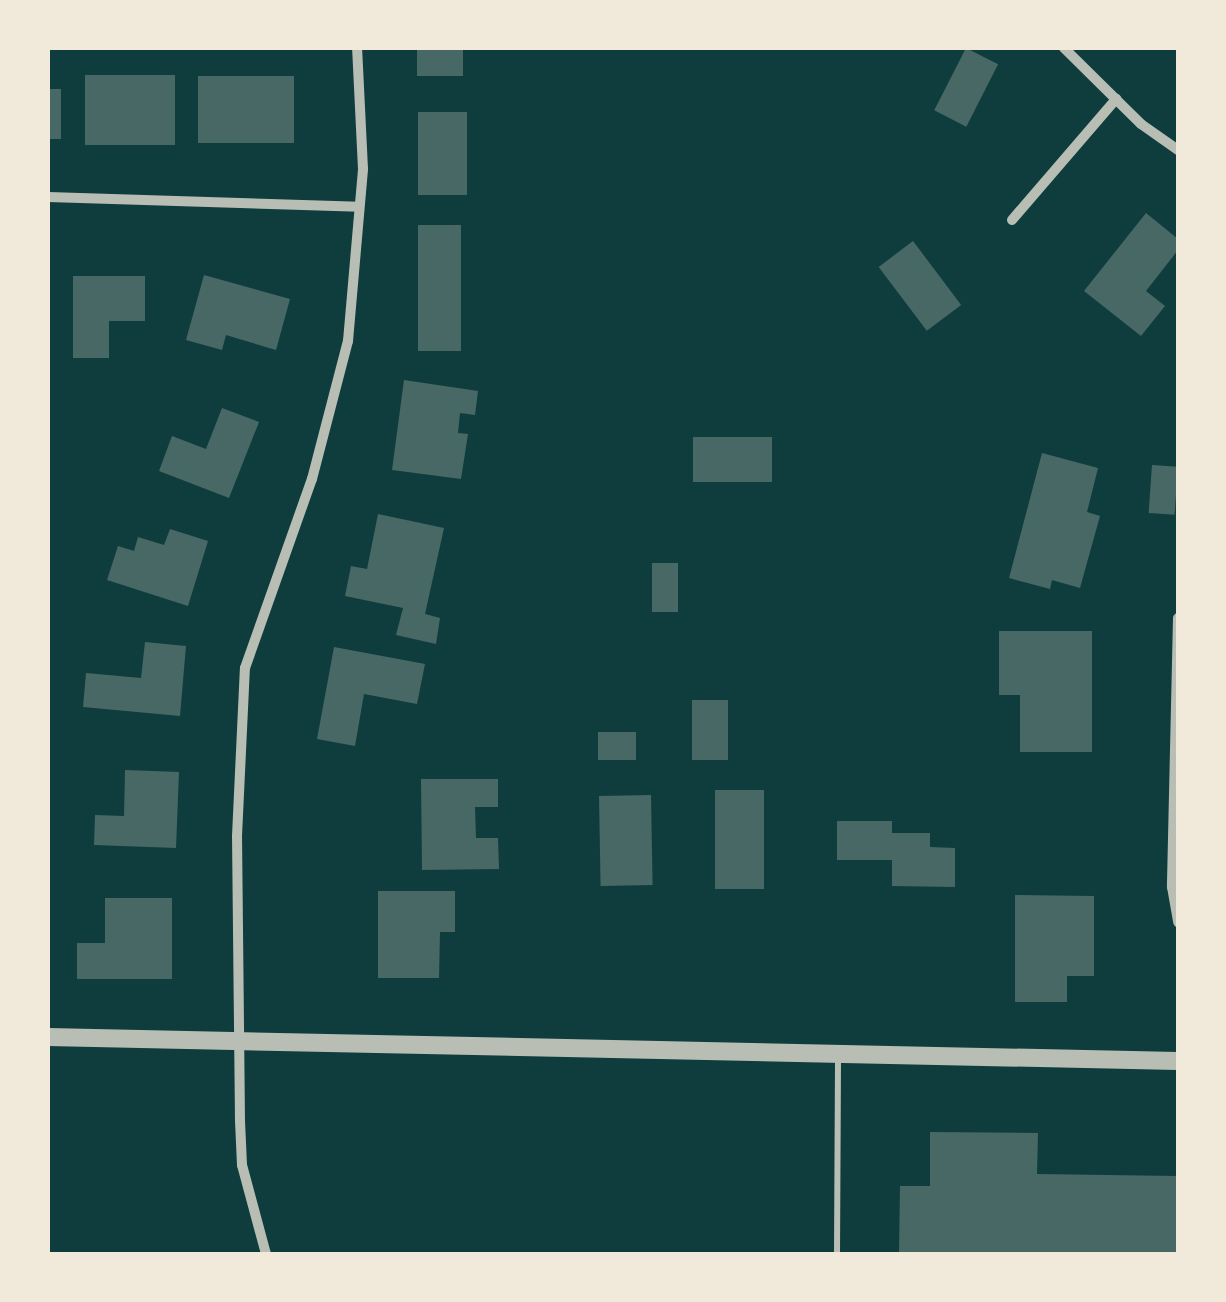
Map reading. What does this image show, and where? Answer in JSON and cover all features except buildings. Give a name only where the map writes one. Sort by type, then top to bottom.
[{"type":"street","points":[[266,1254],[242,1165],[236,836],[245,668],[312,478],[348,340],[358,207],[357,48]]},
{"type":"street","points":[[1064,48],[1116,99],[1178,150]]},
{"type":"street","points":[[1012,220],[1116,99]]},
{"type":"street","points":[[48,196],[358,207]]},
{"type":"street","points":[[1178,618],[1172,887],[1178,922]]},
{"type":"street","points":[[48,1037],[1178,1061]]},
{"type":"lane","points":[[836,1254],[838,1052]]}]
